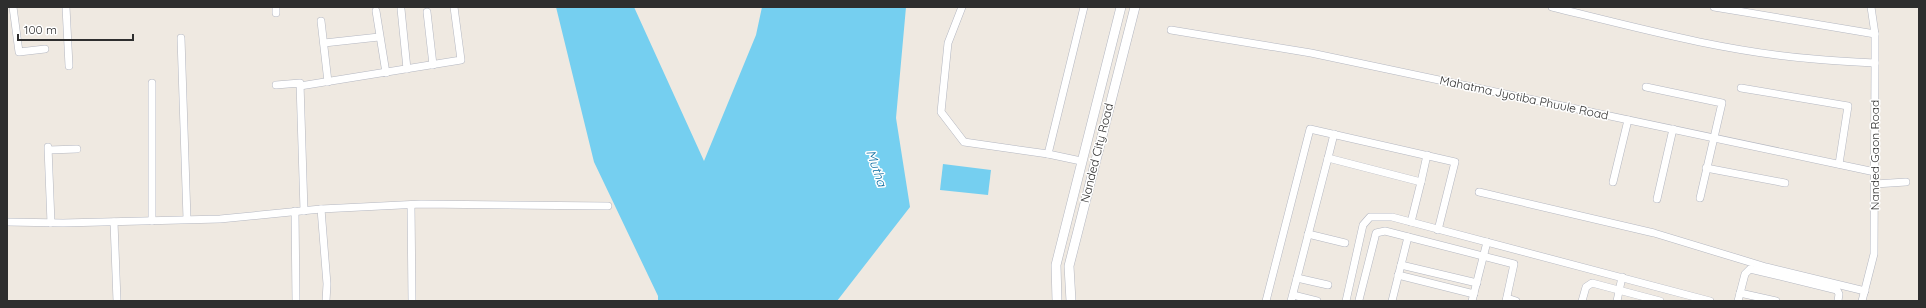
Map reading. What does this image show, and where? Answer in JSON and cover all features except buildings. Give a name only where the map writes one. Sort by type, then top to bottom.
[{"type":"street","points":[[13,7],[19,52],[45,49]]},
{"type":"street","points":[[66,7],[69,66]]},
{"type":"street","points":[[300,86],[461,60],[454,7]]},
{"type":"street","points":[[962,7],[948,43],[941,112],[964,142],[1048,154],[1081,161]]},
{"type":"street","points":[[1048,154],[1084,7]]},
{"type":"street","name":"Nanded City Road","points":[[1057,301],[1056,265],[1121,7]]},
{"type":"street","name":"Nanded City Road","points":[[1071,301],[1069,266],[1072,252],[1135,7]]},
{"type":"street","points":[[1552,7],[1670,35],[1758,52],[1814,59],[1875,63]]},
{"type":"street","points":[[1714,7],[1874,34]]},
{"type":"street","name":"Nanded Gaon Road","points":[[1862,301],[1874,254],[1875,63],[1874,34],[1870,7]]},
{"type":"street","points":[[401,9],[407,69]]},
{"type":"street","points":[[376,11],[379,37],[386,72]]},
{"type":"street","points":[[427,12],[433,65]]},
{"type":"street","points":[[321,21],[328,82]]},
{"type":"street","name":"Mahatma Jyotiba Phuule Road","points":[[1171,30],[1311,53],[1875,172]]},
{"type":"street","points":[[324,44],[379,37]]},
{"type":"street","points":[[181,38],[187,219]]},
{"type":"street","points":[[152,83],[152,221]]},
{"type":"street","points":[[276,85],[300,83],[304,211]]},
{"type":"street","points":[[1646,87],[1722,103],[1700,198]]},
{"type":"street","points":[[1741,88],[1848,106],[1839,164]]},
{"type":"street","points":[[1613,182],[1628,120]]},
{"type":"street","points":[[1266,301],[1310,129],[1427,155],[1455,163],[1438,230]]},
{"type":"street","points":[[1656,199],[1673,129]]},
{"type":"street","points":[[1317,301],[1292,298],[1334,134]]},
{"type":"street","points":[[51,223],[48,148],[77,148]]},
{"type":"street","points":[[1412,222],[1427,155]]},
{"type":"street","points":[[1328,158],[1421,182]]},
{"type":"street","points":[[1706,168],[1785,183]]},
{"type":"street","points":[[1875,184],[1906,182]]},
{"type":"street","points":[[1479,192],[1654,233],[1766,267],[1865,291]]},
{"type":"street","points":[[7,222],[51,223],[220,219],[321,209],[411,205],[608,206]]},
{"type":"street","points":[[411,205],[412,301]]},
{"type":"street","points":[[321,209],[326,301]]},
{"type":"street","points":[[296,211],[296,301]]},
{"type":"street","points":[[1516,301],[1506,300],[1514,264],[1385,231],[1376,233],[1362,300],[1346,299],[1363,226],[1370,217],[1392,217],[1622,277],[1691,298],[1710,301]]},
{"type":"street","points":[[114,222],[116,301]]},
{"type":"street","points":[[1308,234],[1345,243]]},
{"type":"street","points":[[1392,301],[1408,237]]},
{"type":"street","points":[[1398,275],[1473,298],[1487,242]]},
{"type":"street","points":[[1401,265],[1477,283]]},
{"type":"street","points":[[1738,301],[1745,274],[1750,270],[1837,290],[1839,294],[1838,301]]},
{"type":"street","points":[[1617,301],[1622,277]]},
{"type":"street","points":[[1297,278],[1328,285]]},
{"type":"street","points":[[1582,301],[1586,287],[1589,284],[1660,301]]},
{"type":"street","points":[[1740,292],[1776,301]]},
{"type":"water","name":"Mutha","points":[[556,7],[634,7],[704,161],[756,35],[762,7],[906,7],[896,118],[910,207],[837,301],[658,301],[658,296],[594,162]]},
{"type":"water","points":[[943,164],[991,170],[988,195],[940,190]]}]
